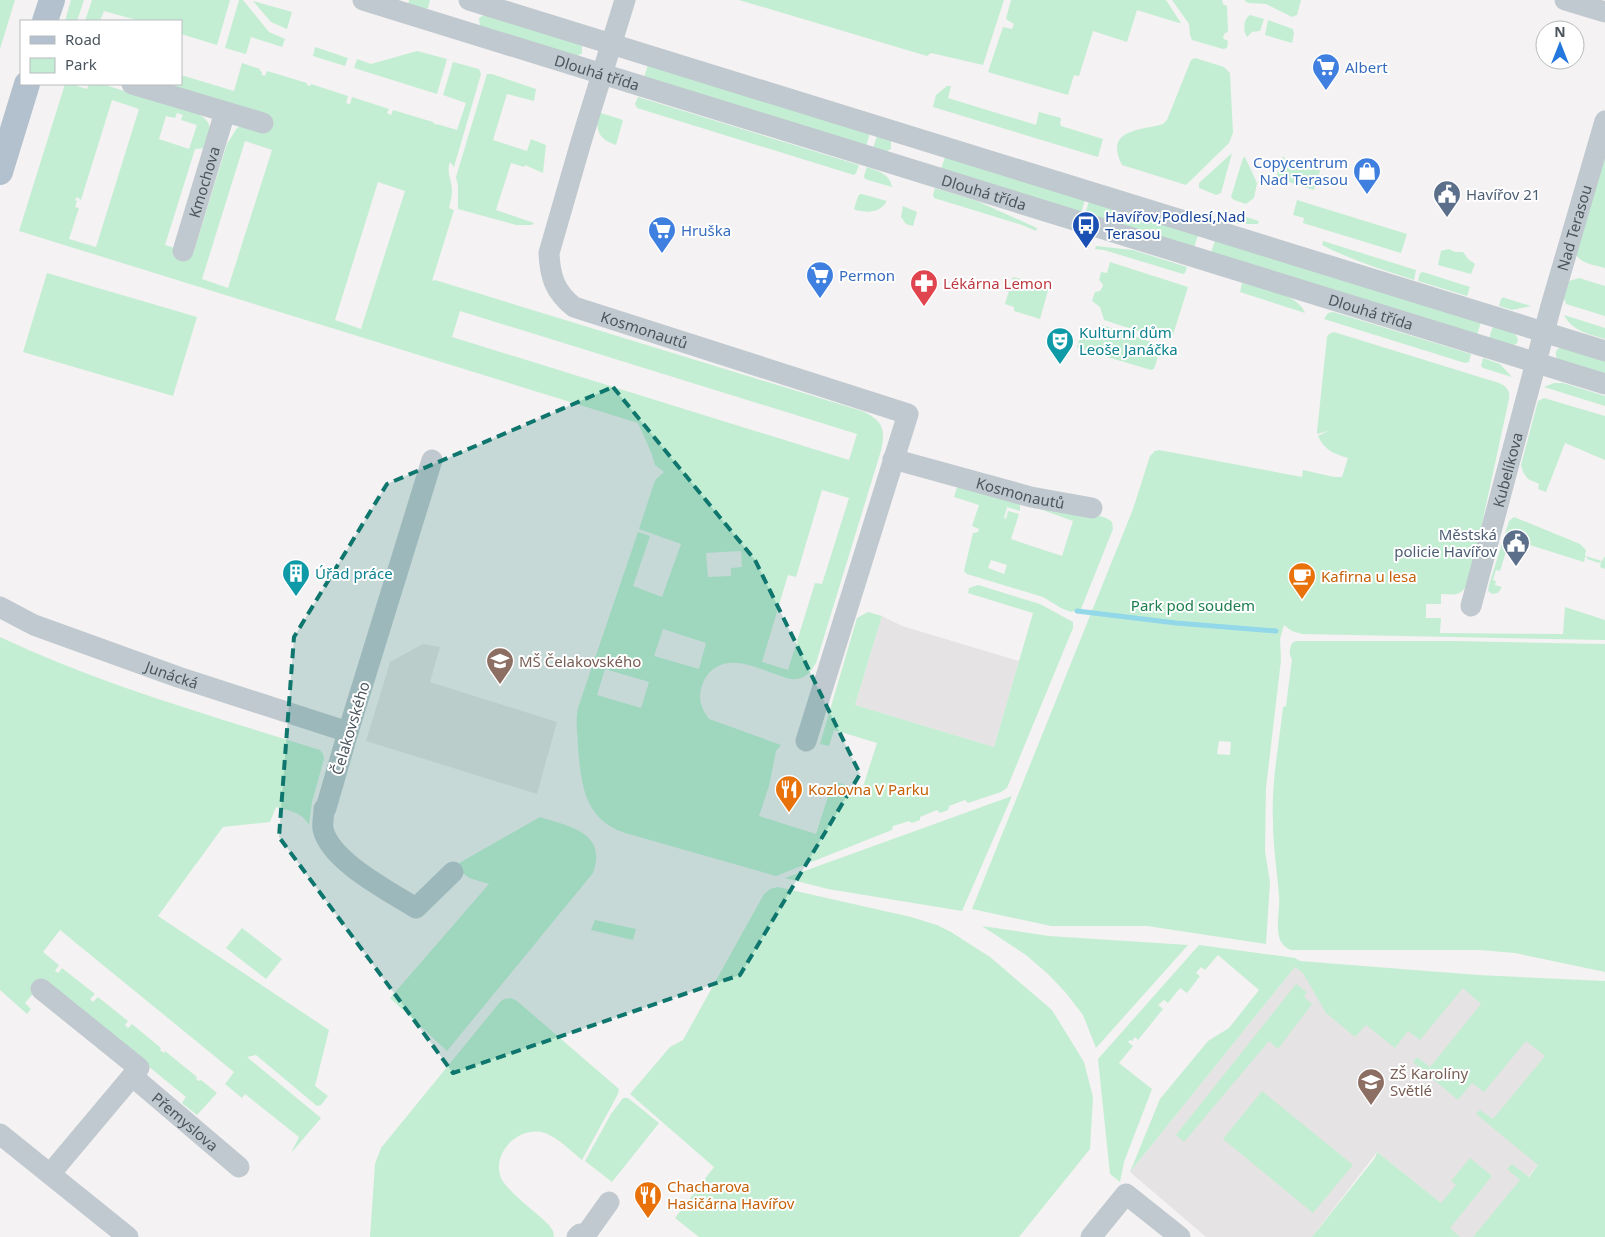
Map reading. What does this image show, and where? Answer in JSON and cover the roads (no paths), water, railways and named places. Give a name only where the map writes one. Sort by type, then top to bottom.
[{"type":"main road","points":[[46,20],[52,0]]},
{"type":"main road","points":[[0,172],[27,85]]},
{"type":"street","name":"Dlouhá třída","points":[[363,0],[1605,384]]},
{"type":"street","name":"Dlouhá třída","points":[[469,0],[1605,351]]},
{"type":"street","name":"Dlouhá třída","points":[[611,44],[625,0]]},
{"type":"street","points":[[1565,0],[1605,12]]},
{"type":"street","points":[[602,74],[611,44]]},
{"type":"street","name":"Kosmonautů","points":[[602,74],[549,253],[550,271],[562,298],[574,308],[908,414],[806,741]]},
{"type":"street","points":[[135,85],[263,123]]},
{"type":"street","name":"Kmochova","points":[[183,251],[225,112]]},
{"type":"street","name":"Nad Terasou","points":[[1543,332],[1605,121]]},
{"type":"street","name":"Kubelíkova","points":[[1471,606],[1543,332]]},
{"type":"street","name":"Kosmonautů","points":[[893,459],[1031,497],[1092,508]]},
{"type":"street","name":"Čelakovského","points":[[432,460],[324,810],[323,829],[331,847],[348,864],[416,908],[453,872]]},
{"type":"street","name":"Junácká","points":[[0,607],[34,625],[178,677],[348,732]]},
{"type":"street","points":[[41,989],[139,1068],[50,1174]]},
{"type":"street","name":"Přemyslova","points":[[132,1076],[239,1166]]},
{"type":"street","points":[[0,1134],[128,1237]]},
{"type":"street","points":[[1091,1237],[1126,1194],[1180,1237]]},
{"type":"street","points":[[577,1237],[580,1234],[584,1237],[609,1202]]},
{"type":"waterway","points":[[1077,611],[1176,623],[1276,631]]},
{"type":"place","name":"Albert","points":[[1326,91]]},
{"type":"place","name":"Copycentrum Nad Terasou","points":[[1367,195]]},
{"type":"place","name":"Havířov 21","points":[[1447,218]]},
{"type":"place","name":"Havířov,Podlesí,Nad Terasou","points":[[1086,249]]},
{"type":"place","name":"Hruška","points":[[662,254]]},
{"type":"place","name":"Permon","points":[[820,299]]},
{"type":"place","name":"Lékárna Lemon","points":[[924,307]]},
{"type":"place","name":"Kulturní dům Leoše Janáčka","points":[[1060,365]]},
{"type":"place","name":"Městská policie Havířov","points":[[1516,567]]},
{"type":"place","name":"Úřad práce","points":[[296,597]]},
{"type":"place","name":"Kafirna u lesa","points":[[1302,600]]},
{"type":"place","name":"MŠ Čelakovského","points":[[500,685]]},
{"type":"place","name":"Kozlovna V Parku","points":[[789,813]]},
{"type":"place","name":"ZŠ Karolíny Světlé","points":[[1371,1106]]},
{"type":"place","name":"Chacharova Hasičárna Havířov","points":[[648,1219]]},
{"type":"park label","name":"Park pod soudem","points":[[1193,605]]}]
